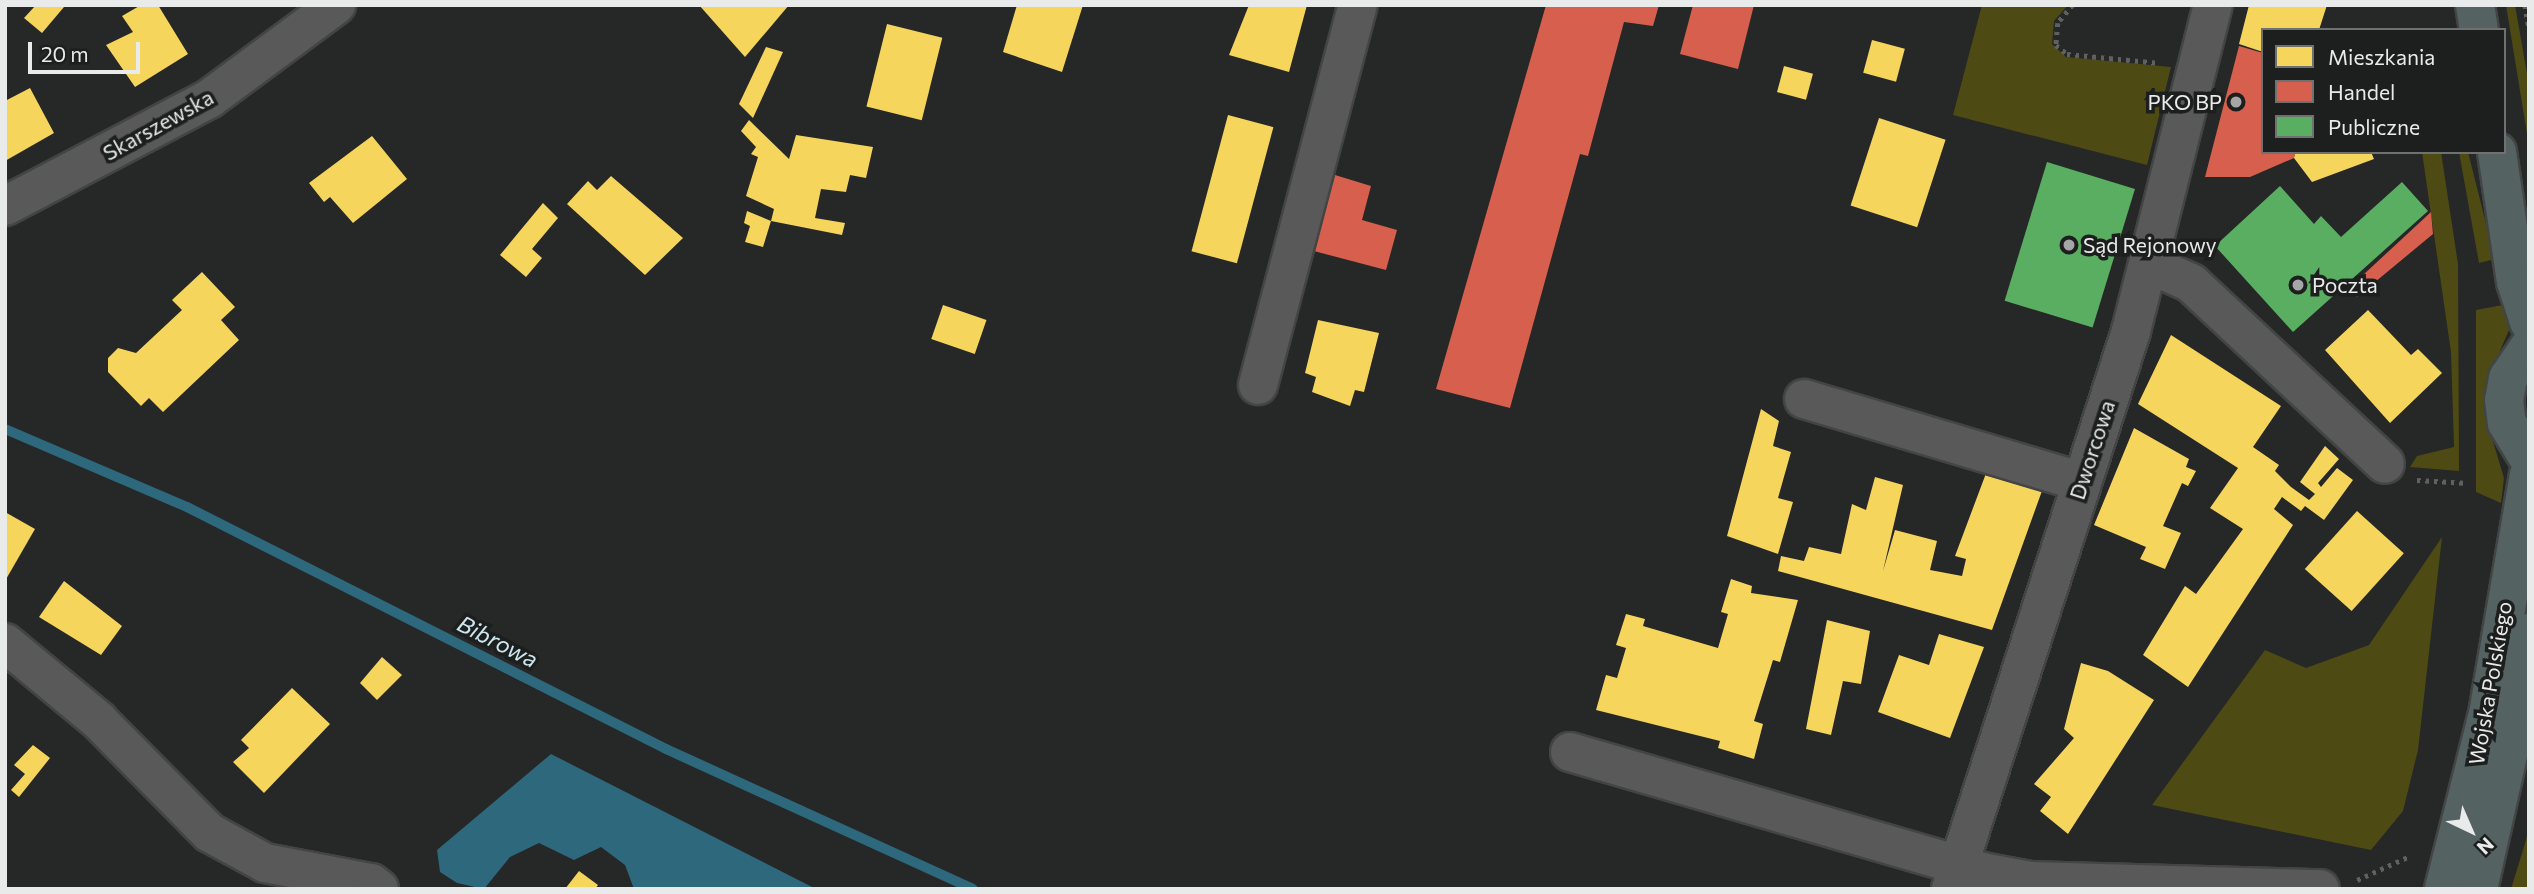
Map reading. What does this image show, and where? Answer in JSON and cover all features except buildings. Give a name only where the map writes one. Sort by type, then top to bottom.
[{"type":"main road","points":[[2475,5],[2479,28]]},
{"type":"main road","points":[[2497,154],[2516,282],[2529,322]]},
{"type":"main road","points":[[2505,201],[2529,238]]},
{"type":"main road","points":[[2529,347],[2508,377],[2504,400],[2507,424],[2529,459]]},
{"type":"main road","name":"Wojska Polskiego","points":[[2444,889],[2488,714],[2529,475]]},
{"type":"main road","name":"Wojska Polskiego","points":[[2478,889],[2518,710],[2529,633]]},
{"type":"street","name":"Skarszewska","points":[[5,206],[209,99],[336,5]]},
{"type":"street","points":[[1258,385],[1358,5]]},
{"type":"street","name":"Dworcowa","points":[[1955,877],[2151,265],[2213,5]]},
{"type":"street","points":[[2151,265],[2191,283],[2395,471]]},
{"type":"street","points":[[1804,399],[2082,482]]},
{"type":"street","points":[[5,643],[98,719],[210,833],[265,863],[371,883],[379,889]]},
{"type":"street","points":[[1570,752],[1955,877],[2030,881],[2334,886]]},
{"type":"path","points":[[2073,5],[2058,23],[2056,44],[2067,54],[2173,64]]},
{"type":"path","points":[[2525,5],[2529,27]]},
{"type":"path","points":[[2395,471],[2468,483]]},
{"type":"path","points":[[2334,886],[2410,856]]},
{"type":"shaded area","points":[[1982,5],[2068,5],[2054,21],[2052,44],[2066,57],[2171,67],[2147,165],[1953,115]]},
{"type":"shaded area","points":[[2506,5],[2515,5],[2529,85],[2529,146]]},
{"type":"shaded area","points":[[2422,154],[2441,154],[2458,264],[2459,471],[2410,467],[2417,456],[2454,447],[2451,352]]},
{"type":"shaded area","points":[[2459,154],[2469,154],[2495,259],[2479,263]]},
{"type":"shaded area","points":[[2508,304],[2509,330],[2491,372],[2488,425],[2504,478],[2501,503],[2476,492],[2476,310]]},
{"type":"shaded area","points":[[2442,537],[2418,750],[2403,811],[2371,850],[2152,805],[2265,650],[2306,668],[2369,645]]},
{"type":"shaded area","points":[[2529,826],[2529,889],[2511,889],[2526,840]]},
{"type":"water","points":[[551,754],[816,889],[634,889],[625,865],[601,847],[574,860],[539,843],[510,857],[484,889],[457,883],[440,872],[437,850]]},
{"type":"waterway","name":"Bibrowa","points":[[5,429],[187,507],[666,749],[973,889]]},
{"type":"place","name":"PKO BP","points":[[2236,102]]},
{"type":"place","name":"Sąd Rejonowy","points":[[2069,245]]},
{"type":"place","name":"Poczta","points":[[2298,285]]}]
